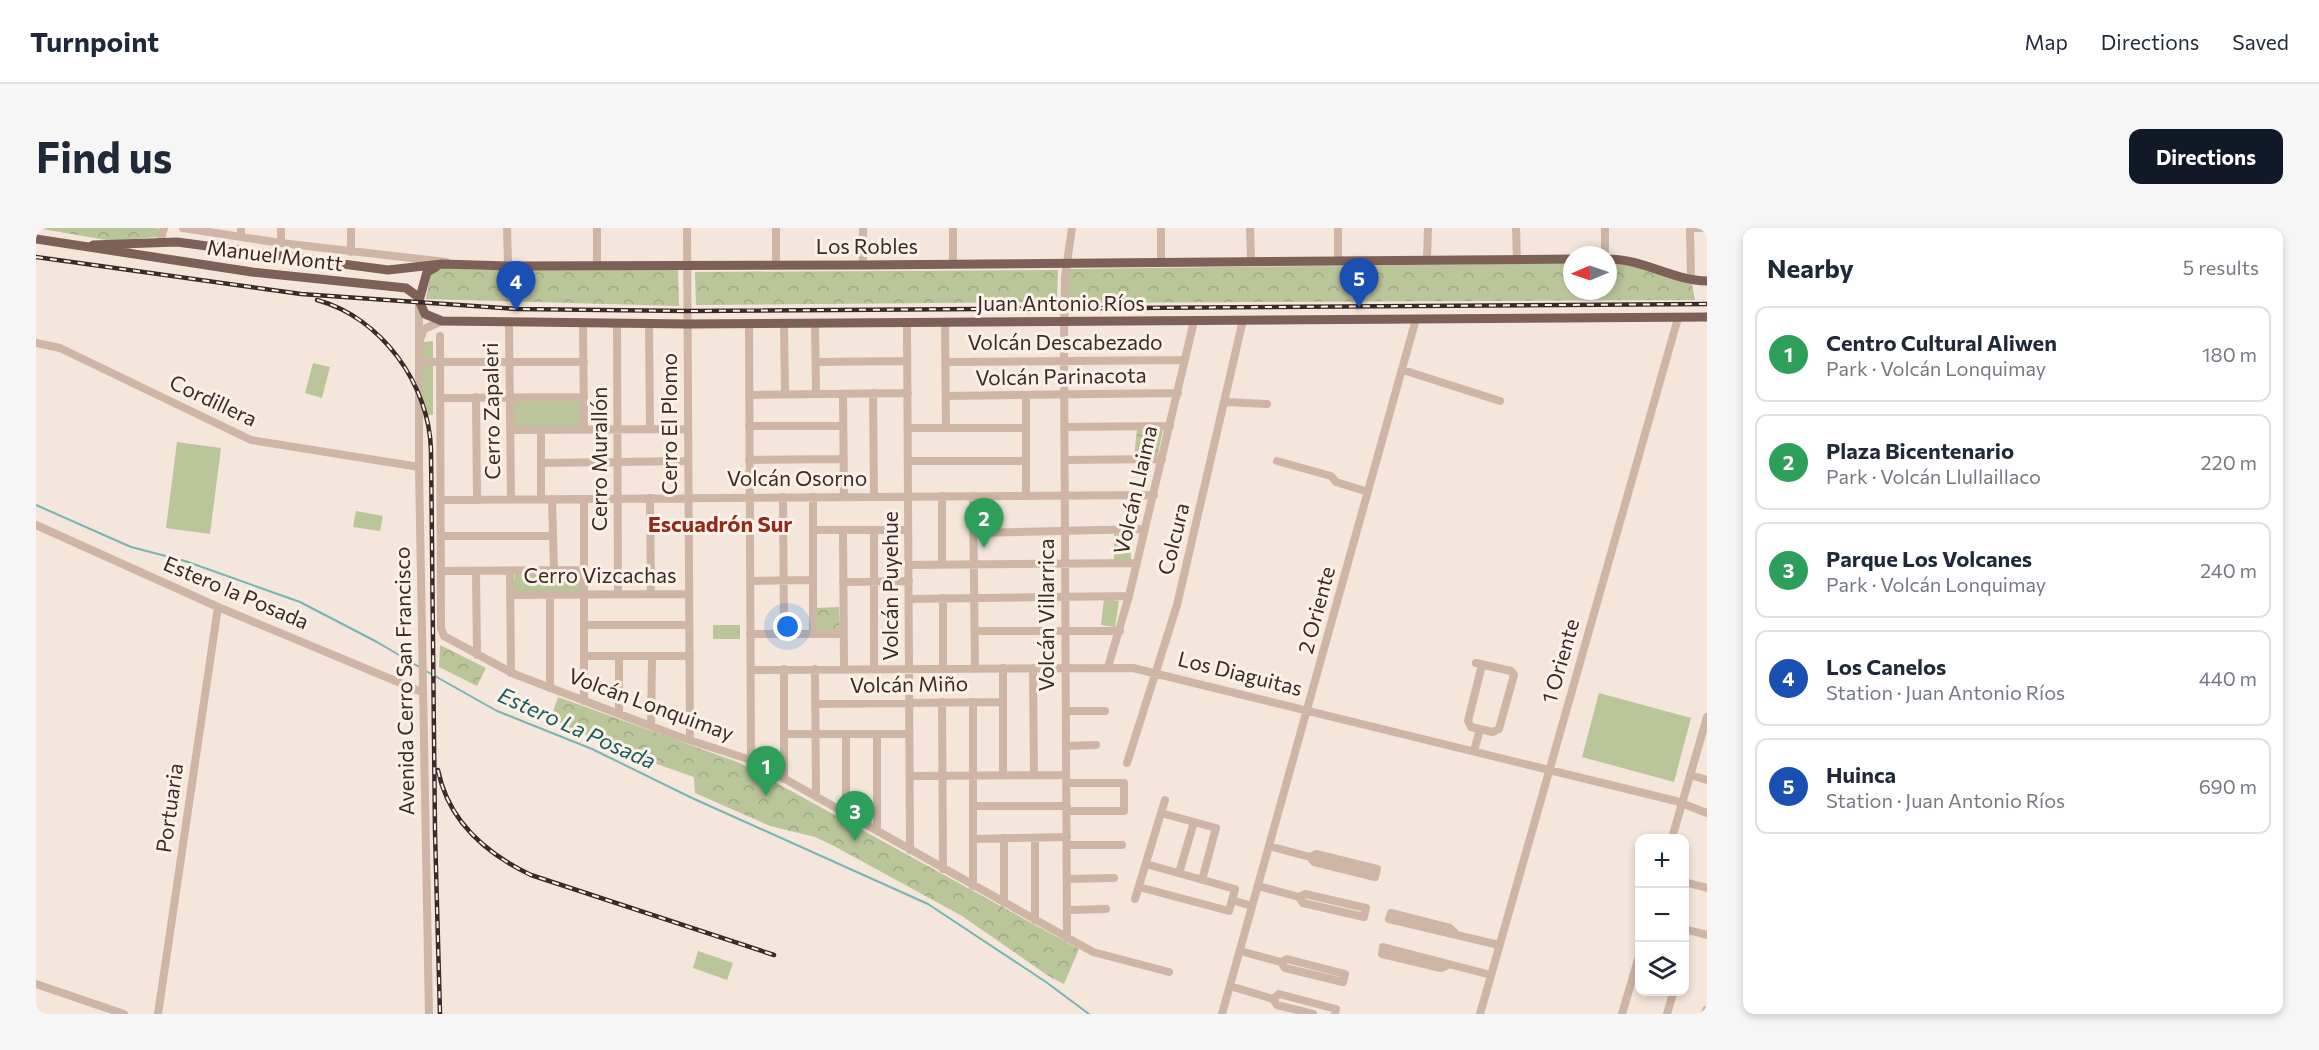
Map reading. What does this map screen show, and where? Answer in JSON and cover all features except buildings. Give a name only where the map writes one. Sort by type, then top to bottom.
[{"type":"main road","name":"Manuel Montt","points":[[36,239],[249,272],[406,288],[414,293],[421,305]]},
{"type":"main road","name":"Manuel Montt","points":[[78,246],[160,241],[314,259],[368,269],[396,270],[457,265]]},
{"type":"main road","points":[[1338,261],[1563,259]]},
{"type":"main road","points":[[1617,260],[1639,262],[1691,280],[1707,281]]},
{"type":"main road","name":"Los Robles","points":[[457,265],[863,265],[1338,261]]},
{"type":"main road","points":[[423,281],[431,269],[457,265]]},
{"type":"main road","points":[[418,267],[423,281],[421,305],[429,317],[442,321]]},
{"type":"main road","name":"Juan Antonio Ríos","points":[[442,321],[749,324],[1707,317]]},
{"type":"street","points":[[160,241],[164,228]]},
{"type":"street","name":"Los Robles","points":[[183,228],[351,252],[429,258],[457,265]]},
{"type":"street","points":[[241,228],[241,237]]},
{"type":"street","points":[[281,228],[281,243]]},
{"type":"street","points":[[351,228],[351,252]]},
{"type":"street","points":[[507,228],[508,266]]},
{"type":"street","points":[[597,228],[597,266]]},
{"type":"street","name":"Cerro El Plomo","points":[[687,228],[690,740]]},
{"type":"street","points":[[776,228],[776,265]]},
{"type":"street","points":[[863,228],[863,265]]},
{"type":"street","points":[[953,228],[953,264]]},
{"type":"street","name":"Volcán Villarrica","points":[[1067,938],[1064,291],[1072,228]]},
{"type":"street","points":[[1161,228],[1161,262]]},
{"type":"street","points":[[1250,228],[1251,261]]},
{"type":"street","points":[[1338,228],[1338,261]]},
{"type":"street","points":[[1427,260],[1428,228]]},
{"type":"street","points":[[1516,228],[1516,260]]},
{"type":"street","points":[[1605,228],[1605,246]]},
{"type":"street","points":[[1691,280],[1690,228],[1707,228]]},
{"type":"street","name":"Los Robles","points":[[397,256],[418,267]]},
{"type":"street","name":"Avenida Cerro San Francisco","points":[[421,305],[419,467],[429,1014]]},
{"type":"street","name":"1 Oriente","points":[[1479,1014],[1678,318]]},
{"type":"street","name":"2 Oriente","points":[[1222,1014],[1309,710],[1416,319]]},
{"type":"street","points":[[419,348],[423,330],[442,321]]},
{"type":"street","name":"Volcán Llaima","points":[[1108,667],[1129,596],[1194,321]]},
{"type":"street","name":"Colcura","points":[[1127,763],[1179,595],[1226,402],[1243,321]]},
{"type":"street","name":"Cerro Zapaleri","points":[[509,322],[511,499]]},
{"type":"street","points":[[784,323],[784,395]]},
{"type":"street","points":[[815,323],[816,394]]},
{"type":"street","name":"Volcán Puyehue","points":[[907,323],[910,850]]},
{"type":"street","points":[[945,323],[946,428]]},
{"type":"street","points":[[584,324],[584,430]]},
{"type":"street","name":"Cerro Murallón","points":[[617,324],[618,594]]},
{"type":"street","points":[[649,324],[650,429]]},
{"type":"street","points":[[749,324],[751,760]]},
{"type":"street","points":[[440,336],[442,571],[584,570]]},
{"type":"street","name":"Cordillera","points":[[36,343],[60,348],[251,440],[419,467]]},
{"type":"street","name":"Volcán Descabezado","points":[[946,362],[1185,360]]},
{"type":"street","points":[[816,362],[907,361]]},
{"type":"street","points":[[419,362],[584,362]]},
{"type":"street","points":[[1403,370],[1500,401]]},
{"type":"street","points":[[873,393],[874,497]]},
{"type":"street","points":[[749,395],[908,393]]},
{"type":"street","name":"Volcán Parinacota","points":[[946,396],[1178,393]]},
{"type":"street","points":[[843,394],[844,497]]},
{"type":"street","points":[[1026,395],[1026,496]]},
{"type":"street","points":[[476,397],[477,500]]},
{"type":"street","points":[[440,398],[584,397]]},
{"type":"street","points":[[1226,402],[1267,404]]},
{"type":"street","points":[[749,426],[843,426]]},
{"type":"street","points":[[1064,427],[1170,426]]},
{"type":"street","points":[[908,428],[1026,428]]},
{"type":"street","points":[[510,430],[688,429]]},
{"type":"street","points":[[541,430],[541,499]]},
{"type":"street","points":[[749,460],[843,459]]},
{"type":"street","points":[[1065,460],[1162,459]]},
{"type":"street","points":[[908,461],[1026,461]]},
{"type":"street","points":[[1277,461],[1331,476],[1336,482],[1368,492]]},
{"type":"street","points":[[541,463],[688,462]]},
{"type":"street","name":"Volcán Osorno","points":[[441,500],[1154,495]]},
{"type":"street","points":[[942,496],[942,565]]},
{"type":"street","points":[[973,496],[975,668]]},
{"type":"street","points":[[783,497],[784,634]]},
{"type":"street","points":[[813,497],[813,634]]},
{"type":"street","points":[[650,498],[651,594]]},
{"type":"street","points":[[552,499],[554,570]]},
{"type":"street","points":[[584,499],[584,701]]},
{"type":"street","name":"Estero la Posada","points":[[36,525],[218,607],[422,692]]},
{"type":"street","points":[[813,530],[908,530]]},
{"type":"street","points":[[843,530],[844,669]]},
{"type":"street","points":[[873,530],[874,669]]},
{"type":"street","points":[[974,533],[1145,530]]},
{"type":"street","points":[[441,536],[553,536]]},
{"type":"street","points":[[908,565],[1137,563]]},
{"type":"street","name":"Volcán Lonquimay","points":[[442,571],[442,633],[477,655],[511,673],[550,688],[751,760],[1098,954],[1169,972]]},
{"type":"street","points":[[476,571],[477,655]]},
{"type":"street","points":[[510,571],[511,673]]},
{"type":"street","points":[[750,581],[813,580]]},
{"type":"street","points":[[843,582],[909,581]]},
{"type":"street","points":[[550,594],[550,688]]},
{"type":"street","name":"Cerro Vizcachas","points":[[510,595],[689,594]]},
{"type":"street","points":[[909,599],[1129,596]]},
{"type":"street","points":[[943,598],[943,668]]},
{"type":"street","name":"Portuaria","points":[[158,1014],[218,607]]},
{"type":"street","points":[[584,626],[689,625]]},
{"type":"street","points":[[975,631],[1120,631]]},
{"type":"street","points":[[750,634],[843,634]]},
{"type":"street","points":[[585,656],[690,656]]},
{"type":"street","points":[[619,656],[619,714]]},
{"type":"street","points":[[651,726],[652,656]]},
{"type":"street","points":[[1479,664],[1511,671],[1514,677],[1499,729],[1493,732],[1480,729],[1472,727],[1468,721],[1479,664]]},
{"type":"street","name":"Los Diaguitas","points":[[751,670],[1108,667],[1156,672],[1682,804],[1707,813]]},
{"type":"street","points":[[1002,668],[1003,775]]},
{"type":"street","points":[[1033,668],[1034,775]]},
{"type":"street","points":[[784,669],[784,778]]},
{"type":"street","points":[[815,669],[816,797]]},
{"type":"street","points":[[942,702],[943,869]]},
{"type":"street","points":[[973,702],[973,886]]},
{"type":"street","name":"Volcán Miño","points":[[816,704],[1003,702]]},
{"type":"street","points":[[1066,711],[1106,711]]},
{"type":"street","points":[[1673,834],[1707,717]]},
{"type":"street","points":[[1474,752],[1480,729]]},
{"type":"street","points":[[784,734],[909,734]]},
{"type":"street","points":[[846,734],[846,814]]},
{"type":"street","points":[[877,734],[878,831]]},
{"type":"street","points":[[1066,746],[1096,745]]},
{"type":"street","points":[[910,776],[1034,775],[1124,783],[1124,811],[973,806]]},
{"type":"street","points":[[1690,775],[1707,780]]},
{"type":"street","points":[[1135,899],[1165,800]]},
{"type":"street","points":[[1161,813],[1216,828],[1202,880]]},
{"type":"street","points":[[1179,873],[1194,822]]},
{"type":"street","points":[[973,838],[1035,838],[1122,845]]},
{"type":"street","points":[[1004,838],[1004,903]]},
{"type":"street","points":[[1035,838],[1035,920]]},
{"type":"street","points":[[1269,846],[1310,857],[1314,862],[1375,877],[1377,869],[1316,854],[1310,857]]},
{"type":"street","points":[[1139,886],[1229,911],[1235,889],[1146,864]]},
{"type":"street","points":[[1067,879],[1114,878]]},
{"type":"street","points":[[1689,883],[1707,888]]},
{"type":"street","points":[[1258,886],[1299,897],[1304,903],[1364,917],[1366,908],[1305,894],[1299,897]]},
{"type":"street","points":[[1232,900],[1252,906]]},
{"type":"street","points":[[1067,910],[1106,909]]},
{"type":"street","points":[[1455,933],[1450,928],[1391,913],[1389,919],[1499,945]]},
{"type":"street","points":[[1689,930],[1707,935]]},
{"type":"street","points":[[1446,966],[1443,962],[1383,947],[1382,954],[1441,968],[1446,966],[1491,975]]},
{"type":"street","points":[[1240,951],[1281,962],[1285,968],[1343,982],[1345,974],[1287,959],[1281,962]]},
{"type":"street","points":[[1622,1014],[1635,970]]},
{"type":"street","points":[[36,984],[124,1014]]},
{"type":"street","points":[[1230,986],[1273,999],[1276,1005],[1313,1014]]},
{"type":"street","points":[[1273,999],[1279,994],[1336,1009],[1335,1014]]},
{"type":"street","points":[[1667,1014],[1672,997]]},
{"type":"green space","points":[[36,228],[161,229],[157,237],[112,241]]},
{"type":"green space","points":[[1563,263],[1563,300],[1617,300],[1617,263],[1625,263],[1692,284],[1695,300],[1067,303],[1069,269]]},
{"type":"green space","points":[[437,267],[478,270],[678,268],[679,306],[426,299],[431,271]]},
{"type":"green space","points":[[1058,270],[1057,302],[696,305],[695,272]]},
{"type":"green space","points":[[433,341],[433,415],[422,415],[423,342]]},
{"type":"green space","points":[[313,363],[330,367],[322,398],[305,393]]},
{"type":"green space","points":[[579,399],[581,401],[581,424],[578,427],[512,426],[512,402],[515,400]]},
{"type":"green space","points":[[1161,428],[1163,430],[1157,458],[1134,458],[1137,429]]},
{"type":"green space","points":[[177,442],[221,448],[210,534],[166,528]]},
{"type":"green space","points":[[356,511],[383,516],[380,531],[353,527]]},
{"type":"green space","points":[[1130,533],[1131,560],[1114,560],[1114,534]]},
{"type":"green space","points":[[580,572],[582,575],[581,592],[516,592],[513,590],[515,574]]},
{"type":"green space","points":[[1104,599],[1119,601],[1115,627],[1101,625]]},
{"type":"green space","points":[[839,607],[840,629],[836,632],[819,632],[814,628],[815,608]]},
{"type":"green space","points":[[713,625],[740,625],[740,639],[713,639]]},
{"type":"green space","points":[[440,645],[486,668],[477,686],[439,667]]},
{"type":"green space","points":[[1599,693],[1691,718],[1674,782],[1582,757]]},
{"type":"green space","points":[[558,697],[740,763],[1079,949],[1064,984],[1050,977],[962,916],[834,846],[815,837],[770,826],[695,793],[694,777],[611,748],[551,718]]},
{"type":"green space","points":[[698,951],[733,963],[727,980],[693,968]]},
{"type":"waterway","name":"Estero La Posada","points":[[36,505],[131,547],[185,561],[300,602],[421,668]]},
{"type":"waterway","name":"Estero La Posada","points":[[426,671],[497,711],[592,749],[692,798],[928,904],[1046,982],[1089,1014]]},
{"type":"railway","points":[[36,257],[301,294],[517,309],[687,311],[1707,304]]},
{"type":"railway","points":[[317,300],[340,309],[362,322],[398,357],[411,378],[428,425],[431,450],[435,832],[440,1014]]},
{"type":"railway","points":[[438,770],[443,788],[460,820],[485,846],[515,867],[531,875],[774,955]]},
{"type":"place","name":"Huinca","points":[[1359,308]]},
{"type":"place","name":"Los Canelos","points":[[516,311]]},
{"type":"place","name":"Plaza Bicentenario","points":[[984,548]]},
{"type":"place","name":"Centro Cultural Aliwen","points":[[766,796]]},
{"type":"place","name":"Parque Los Volcanes","points":[[855,841]]},
{"type":"district","name":"Escuadrón Sur","points":[[720,524]]}]
